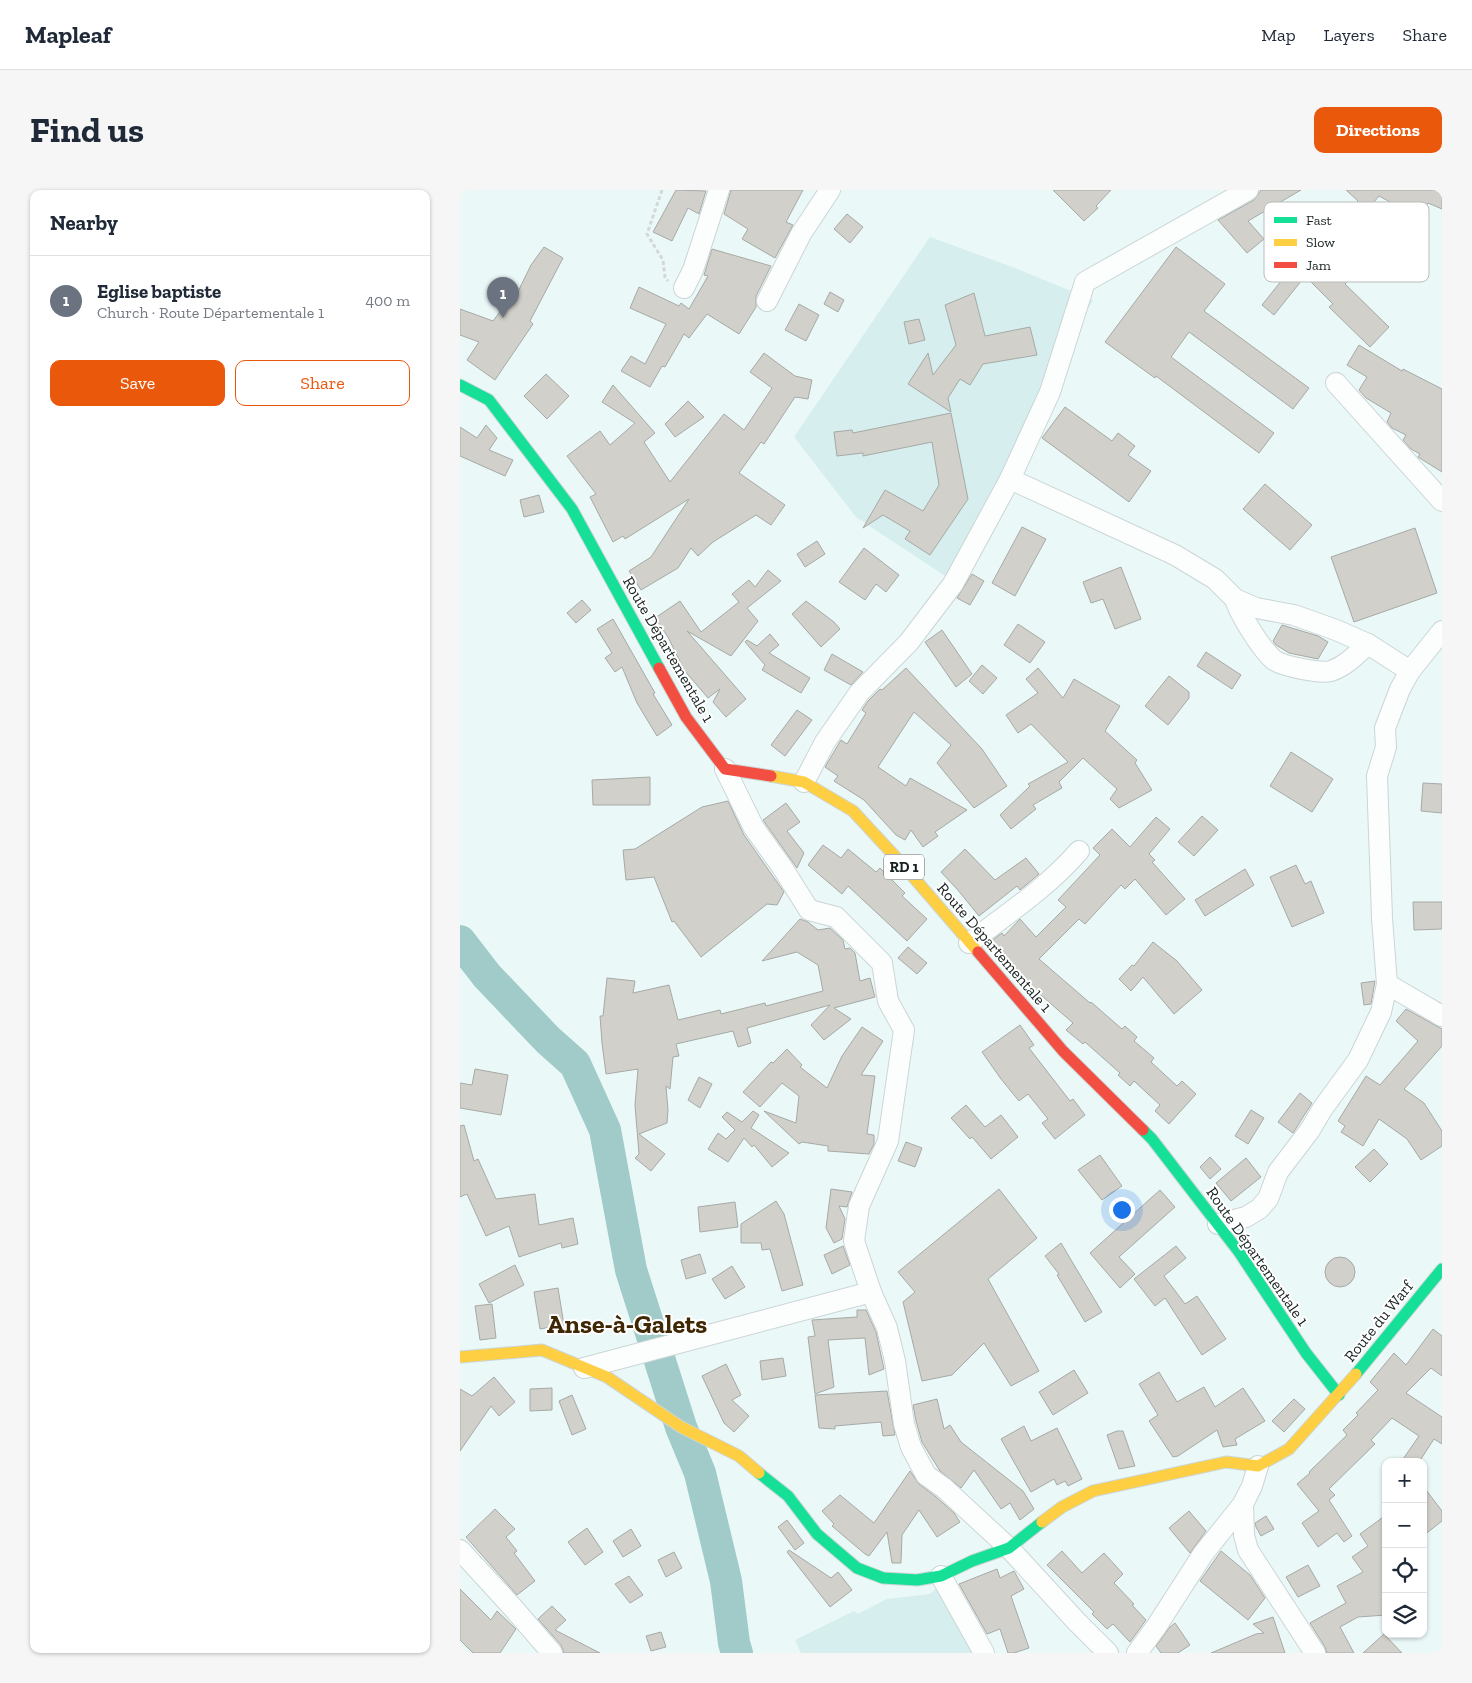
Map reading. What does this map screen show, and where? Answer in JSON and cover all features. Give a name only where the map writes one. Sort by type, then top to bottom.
[{"type":"main road","name":"Route Départementale 1","points":[[460,384],[489,400],[572,509],[686,717],[725,769],[804,782],[853,810],[1063,1051],[1152,1139],[1239,1252],[1306,1353],[1339,1394]]},
{"type":"main road","name":"Route du Warf","points":[[1258,1466],[1289,1449],[1339,1394],[1442,1269]]},
{"type":"main road","points":[[460,1357],[542,1350],[607,1377],[681,1427],[739,1456],[788,1496],[817,1534],[858,1568],[883,1578],[917,1580],[941,1576],[972,1561],[1008,1548],[1062,1507],[1093,1491],[1226,1462],[1258,1466]]},
{"type":"street","points":[[684,288],[694,270],[719,190]]},
{"type":"street","points":[[767,301],[801,234],[830,190]]},
{"type":"street","points":[[804,782],[825,742],[859,693],[909,642],[953,584],[1010,479],[1050,392],[1085,282],[1248,190]]},
{"type":"street","points":[[1336,383],[1442,501]]},
{"type":"street","points":[[1010,479],[1175,555],[1215,580],[1235,599],[1256,608],[1294,615],[1336,630],[1368,644],[1410,671]]},
{"type":"street","points":[[1235,599],[1238,610],[1257,639],[1275,661],[1301,669],[1330,672],[1350,661],[1368,644]]},
{"type":"street","points":[[1218,1224],[1246,1217],[1259,1209],[1268,1199],[1278,1172],[1310,1130],[1323,1108],[1358,1060],[1381,1012],[1387,984],[1382,918],[1377,776],[1386,747],[1385,728],[1400,689],[1410,671],[1442,631]]},
{"type":"street","points":[[725,769],[754,828],[782,867],[809,910],[836,918],[882,963],[888,1001],[904,1030],[888,1140],[859,1206],[854,1241],[870,1292],[887,1328],[904,1424],[911,1447],[926,1475],[944,1488],[1008,1548],[1108,1653]]},
{"type":"street","points":[[969,943],[1027,899],[1068,865],[1079,852]]},
{"type":"street","points":[[1387,984],[1442,1016]]},
{"type":"street","points":[[584,1368],[870,1292]]},
{"type":"street","points":[[1137,1653],[1203,1554],[1243,1504],[1252,1486],[1258,1466]]},
{"type":"street","points":[[1243,1504],[1244,1535],[1248,1550],[1316,1653]]},
{"type":"street","points":[[460,1550],[552,1653]]},
{"type":"street","points":[[941,1576],[984,1653]]},
{"type":"path","points":[[662,190],[647,234],[662,260],[665,277],[672,286],[684,288]]},
{"type":"shaded area","points":[[930,237],[1015,268],[1093,300],[948,578],[856,517],[794,437]]},
{"type":"shaded area","points":[[941,1584],[979,1653],[801,1653],[795,1640],[854,1611],[858,1614],[887,1599],[930,1594]]},
{"type":"building","points":[[676,190],[706,191],[699,214],[688,208],[672,241],[653,232]]},
{"type":"building","points":[[731,190],[803,190],[786,222],[793,225],[775,258],[742,239],[748,229],[724,214]]},
{"type":"building","points":[[1053,190],[1111,190],[1096,206],[1098,208],[1084,221]]},
{"type":"building","points":[[1261,190],[1301,190],[1280,202],[1264,202],[1264,212],[1248,221],[1264,239],[1247,253],[1218,220],[1254,200]]},
{"type":"building","points":[[1346,190],[1442,190],[1442,209],[1429,202],[1390,202],[1379,196],[1374,202],[1358,201]]},
{"type":"building","points":[[847,214],[863,227],[850,243],[834,229]]},
{"type":"building","points":[[544,247],[563,258],[530,321],[533,324],[495,380],[467,360],[479,342],[460,335],[460,309],[493,321],[505,305],[510,308],[531,265]]},
{"type":"building","points":[[1176,247],[1225,284],[1204,311],[1309,388],[1293,409],[1189,332],[1171,357],[1274,433],[1259,453],[1156,376],[1155,378],[1105,342]]},
{"type":"building","points":[[712,249],[771,266],[756,296],[756,307],[739,334],[707,314],[689,338],[684,334],[665,367],[662,366],[650,387],[621,371],[631,356],[645,364],[666,324],[630,308],[639,287],[679,306],[681,303],[689,309],[708,276],[704,275]]},
{"type":"building","points":[[1280,282],[1300,282],[1274,315],[1262,305]]},
{"type":"building","points":[[1311,282],[1347,282],[1345,284],[1389,327],[1370,347],[1329,307],[1333,304]]},
{"type":"building","points":[[830,292],[844,300],[838,312],[824,304]]},
{"type":"building","points":[[974,293],[985,336],[1030,327],[1037,355],[983,364],[970,385],[960,379],[948,398],[951,412],[908,384],[928,353],[933,375],[956,345],[945,305]]},
{"type":"building","points":[[799,304],[819,315],[806,341],[785,330]]},
{"type":"building","points":[[919,319],[925,340],[909,344],[904,322]]},
{"type":"building","points":[[1359,345],[1402,371],[1403,369],[1442,389],[1442,472],[1418,457],[1420,454],[1411,449],[1403,440],[1406,435],[1392,428],[1387,422],[1391,413],[1366,398],[1359,390],[1367,377],[1347,365]]},
{"type":"building","points":[[764,353],[795,376],[812,380],[808,399],[795,397],[764,444],[761,442],[739,473],[785,505],[771,525],[756,515],[713,542],[698,556],[691,548],[678,568],[641,590],[629,571],[651,557],[689,499],[625,539],[623,536],[613,542],[590,497],[596,494],[567,456],[600,431],[610,445],[635,423],[602,402],[613,385],[655,433],[644,442],[670,482],[724,414],[744,430],[772,388],[750,372]]},
{"type":"building","points":[[546,374],[569,396],[547,419],[524,396]]},
{"type":"building","points":[[688,401],[704,417],[675,437],[665,424]]},
{"type":"building","points":[[1065,407],[1112,441],[1118,433],[1135,446],[1128,455],[1151,471],[1129,502],[1042,438]]},
{"type":"building","points":[[951,413],[968,499],[930,555],[905,539],[910,531],[883,515],[863,528],[885,490],[923,511],[939,485],[932,442],[863,456],[863,453],[837,456],[834,432],[852,430],[853,433]]},
{"type":"building","points":[[486,425],[497,438],[489,450],[513,460],[505,476],[460,456],[460,427],[477,438]]},
{"type":"building","points":[[1265,484],[1312,525],[1290,550],[1243,509]]},
{"type":"building","points":[[539,495],[544,512],[524,517],[520,500]]},
{"type":"building","points":[[1022,527],[1046,539],[1015,596],[992,583]]},
{"type":"building","points":[[1415,528],[1437,593],[1354,622],[1331,557]]},
{"type":"building","points":[[817,541],[825,554],[805,567],[797,554]]},
{"type":"building","points":[[864,548],[899,575],[886,592],[876,584],[865,600],[839,582]]},
{"type":"building","points":[[1121,567],[1141,619],[1115,629],[1103,599],[1091,603],[1083,582]]},
{"type":"building","points":[[768,570],[781,581],[747,608],[758,621],[731,656],[687,631],[746,699],[726,717],[713,702],[720,689],[708,698],[684,670],[668,637],[655,618],[680,601],[701,632],[739,602],[732,594],[749,580],[755,587]]},
{"type":"building","points":[[972,574],[984,581],[970,605],[957,598]]},
{"type":"building","points":[[582,600],[591,610],[576,623],[567,613]]},
{"type":"building","points":[[806,601],[834,622],[840,629],[821,647],[792,614]]},
{"type":"building","points":[[613,619],[655,693],[653,694],[672,725],[657,736],[637,703],[622,667],[615,672],[605,658],[612,653],[597,629]]},
{"type":"building","points":[[1018,624],[1045,642],[1030,663],[1004,645]]},
{"type":"building","points":[[1282,625],[1318,636],[1328,642],[1318,659],[1289,653],[1276,645],[1273,641]]},
{"type":"building","points":[[942,630],[972,674],[956,687],[925,642]]},
{"type":"building","points":[[770,634],[779,645],[769,653],[810,678],[801,693],[762,670],[765,665],[745,642],[747,640],[757,646]]},
{"type":"building","points":[[1206,652],[1241,675],[1232,689],[1197,666]]},
{"type":"building","points":[[832,654],[863,672],[851,685],[824,670]]},
{"type":"building","points":[[982,665],[997,678],[983,694],[969,681]]},
{"type":"building","points":[[906,668],[982,749],[1007,786],[974,808],[937,763],[951,745],[914,712],[878,767],[906,786],[910,778],[967,810],[935,832],[938,836],[923,847],[911,830],[905,840],[896,835],[864,800],[834,781],[838,776],[825,767],[841,740],[847,744],[866,713],[862,710],[868,701]]},
{"type":"building","points":[[1038,668],[1063,698],[1074,679],[1120,706],[1105,731],[1137,760],[1135,763],[1152,790],[1119,808],[1110,799],[1117,789],[1083,758],[1059,782],[1062,788],[1033,805],[1036,809],[1011,829],[1000,815],[1030,786],[1028,784],[1068,762],[1031,724],[1018,733],[1006,715],[1038,693],[1026,679]]},
{"type":"building","points":[[1169,676],[1189,692],[1189,698],[1168,725],[1145,706]]},
{"type":"building","points":[[797,710],[812,720],[785,756],[771,745]]},
{"type":"building","points":[[1291,752],[1333,779],[1312,812],[1270,786]]},
{"type":"building","points":[[650,777],[650,805],[593,805],[592,780]]},
{"type":"building","points":[[1423,783],[1442,784],[1442,813],[1421,811]]},
{"type":"building","points":[[728,801],[744,835],[784,892],[777,905],[767,904],[701,957],[674,921],[672,922],[654,877],[626,880],[623,850],[635,849],[702,807]]},
{"type":"building","points":[[786,803],[800,822],[787,831],[804,853],[797,868],[763,820]]},
{"type":"building","points":[[1202,816],[1218,830],[1194,856],[1178,842]]},
{"type":"building","points":[[1156,817],[1170,829],[1149,854],[1155,860],[1152,862],[1185,899],[1166,915],[1135,879],[1125,889],[1121,885],[1085,924],[1079,919],[1039,959],[1122,1029],[1125,1026],[1137,1037],[1134,1041],[1154,1058],[1151,1062],[1177,1086],[1182,1081],[1196,1094],[1169,1124],[1155,1111],[1160,1105],[1134,1081],[1130,1086],[1118,1075],[1120,1073],[1085,1042],[1083,1044],[1066,1030],[1073,1023],[1019,976],[990,942],[1002,933],[1004,936],[1020,919],[1036,937],[1066,907],[1058,900],[1100,855],[1093,848],[1112,829],[1130,847]]},
{"type":"building","points":[[823,845],[841,858],[848,849],[876,872],[880,868],[905,893],[902,896],[927,919],[907,941],[848,886],[842,894],[808,865]]},
{"type":"building","points":[[965,849],[995,880],[1026,858],[1039,874],[1020,890],[1017,886],[979,916],[941,872]]},
{"type":"building","points":[[1296,865],[1305,884],[1311,881],[1324,913],[1292,927],[1270,877]]},
{"type":"building","points":[[1245,869],[1254,885],[1205,916],[1195,900]]},
{"type":"building","points":[[1413,902],[1442,902],[1442,929],[1414,930]]},
{"type":"building","points":[[800,919],[808,922],[818,930],[830,928],[843,940],[845,949],[850,948],[855,953],[860,981],[870,978],[875,997],[834,1008],[851,1019],[824,1040],[811,1025],[830,1005],[747,1028],[751,1043],[738,1047],[733,1031],[676,1044],[679,1056],[673,1057],[670,1089],[666,1086],[667,1123],[639,1134],[665,1154],[651,1171],[635,1158],[639,1154],[635,1105],[638,1069],[606,1074],[600,1016],[603,1016],[607,978],[635,981],[633,993],[669,985],[678,1020],[720,1010],[721,1014],[765,1003],[766,1006],[823,991],[818,965],[797,952],[762,961]]},
{"type":"building","points":[[1153,942],[1177,961],[1202,990],[1174,1014],[1143,977],[1131,991],[1119,979],[1132,965],[1134,966]]},
{"type":"building","points":[[908,947],[927,963],[917,974],[898,958]]},
{"type":"building","points":[[1375,981],[1371,1004],[1364,1005],[1361,983]]},
{"type":"building","points":[[1406,1009],[1442,1029],[1442,1046],[1404,1089],[1424,1103],[1442,1131],[1442,1146],[1421,1160],[1407,1139],[1379,1119],[1363,1146],[1341,1132],[1345,1126],[1338,1121],[1366,1076],[1380,1085],[1418,1041],[1396,1021]]},
{"type":"building","points":[[1020,1025],[1034,1045],[1029,1048],[1070,1101],[1073,1099],[1085,1115],[1055,1139],[1042,1123],[1048,1119],[1028,1094],[1019,1101],[982,1052]]},
{"type":"building","points":[[862,1027],[883,1041],[861,1075],[875,1076],[867,1134],[874,1135],[874,1144],[869,1154],[828,1151],[828,1146],[802,1142],[799,1144],[764,1111],[796,1123],[799,1096],[782,1083],[760,1107],[743,1092],[771,1062],[773,1063],[787,1049],[802,1065],[800,1067],[827,1088],[842,1056]]},
{"type":"building","points":[[475,1069],[508,1075],[501,1115],[460,1108],[460,1083],[472,1085]]},
{"type":"building","points":[[699,1077],[712,1084],[700,1108],[688,1100]]},
{"type":"building","points":[[1300,1093],[1312,1103],[1293,1133],[1278,1122]]},
{"type":"building","points":[[966,1105],[985,1127],[1001,1115],[1018,1137],[991,1159],[972,1137],[970,1139],[951,1118]]},
{"type":"building","points":[[1251,1110],[1264,1118],[1248,1144],[1235,1136]]},
{"type":"building","points":[[753,1111],[759,1115],[751,1128],[789,1153],[772,1167],[754,1145],[752,1147],[744,1138],[728,1162],[708,1149],[718,1133],[726,1139],[735,1130],[722,1117],[727,1112],[742,1122]]},
{"type":"building","points":[[464,1125],[474,1161],[478,1159],[496,1199],[535,1194],[539,1225],[573,1218],[578,1244],[562,1248],[561,1243],[519,1257],[509,1226],[486,1236],[467,1194],[460,1197],[460,1126]]},
{"type":"building","points":[[906,1142],[922,1148],[915,1167],[898,1161]]},
{"type":"building","points":[[1374,1149],[1388,1164],[1370,1182],[1355,1167]]},
{"type":"building","points":[[1100,1155],[1122,1186],[1102,1200],[1078,1170]]},
{"type":"building","points":[[1210,1157],[1221,1169],[1210,1179],[1200,1167]]},
{"type":"building","points":[[1246,1158],[1261,1177],[1231,1201],[1216,1183]]},
{"type":"building","points":[[831,1189],[852,1192],[847,1207],[839,1206],[845,1219],[842,1239],[834,1243],[826,1228]]},
{"type":"building","points":[[999,1189],[1037,1238],[988,1279],[1039,1371],[1011,1386],[984,1343],[952,1375],[922,1381],[903,1302],[915,1292],[898,1272]]},
{"type":"building","points":[[1160,1190],[1175,1207],[1119,1257],[1135,1274],[1120,1288],[1090,1253]]},
{"type":"building","points":[[776,1201],[784,1214],[803,1285],[782,1291],[770,1249],[762,1250],[761,1243],[741,1243],[741,1224]]},
{"type":"building","points":[[735,1202],[738,1227],[700,1232],[698,1207]]},
{"type":"building","points":[[1061,1243],[1102,1312],[1085,1322],[1057,1275],[1059,1274],[1045,1256]]},
{"type":"building","points":[[843,1246],[850,1265],[832,1274],[824,1255]]},
{"type":"building","points":[[1176,1246],[1186,1258],[1164,1276],[1185,1304],[1197,1296],[1226,1339],[1202,1355],[1165,1298],[1155,1306],[1134,1279]]},
{"type":"building","points":[[700,1254],[706,1273],[686,1279],[681,1260]]},
{"type":"building","points":[[1340,1257],[1350,1262],[1355,1272],[1350,1282],[1340,1287],[1330,1282],[1325,1272],[1330,1262]]},
{"type":"building","points":[[515,1265],[524,1285],[489,1303],[479,1284]]},
{"type":"building","points":[[732,1266],[745,1287],[725,1299],[712,1279]]},
{"type":"building","points":[[558,1288],[564,1325],[540,1329],[534,1292]]},
{"type":"building","points":[[492,1304],[496,1338],[480,1340],[475,1306]]},
{"type":"building","points":[[857,1310],[866,1310],[876,1332],[884,1369],[869,1375],[865,1338],[828,1340],[834,1387],[815,1394],[808,1337],[815,1336],[812,1320],[857,1317]]},
{"type":"building","points":[[1433,1329],[1442,1336],[1442,1376],[1431,1368],[1406,1393],[1442,1417],[1442,1444],[1434,1439],[1422,1458],[1404,1458],[1419,1436],[1392,1418],[1371,1440],[1375,1444],[1329,1489],[1335,1495],[1329,1500],[1352,1536],[1344,1542],[1337,1533],[1318,1547],[1302,1523],[1319,1511],[1297,1484],[1347,1435],[1343,1430],[1378,1390],[1370,1382],[1394,1353],[1406,1365]]},
{"type":"building","points":[[783,1358],[786,1376],[762,1380],[760,1361]]},
{"type":"building","points":[[726,1364],[741,1395],[732,1400],[749,1416],[734,1432],[724,1423],[702,1376]]},
{"type":"building","points":[[1074,1370],[1088,1393],[1053,1415],[1039,1392]]},
{"type":"building","points":[[1159,1372],[1177,1402],[1204,1387],[1215,1407],[1243,1388],[1265,1421],[1235,1439],[1237,1445],[1223,1447],[1217,1430],[1178,1456],[1173,1457],[1149,1421],[1158,1415],[1139,1384]]},
{"type":"building","points":[[494,1377],[515,1402],[499,1416],[491,1406],[460,1451],[460,1389],[472,1396]]},
{"type":"building","points":[[552,1388],[552,1410],[530,1411],[530,1389]]},
{"type":"building","points":[[887,1391],[895,1435],[883,1436],[881,1422],[835,1426],[835,1429],[819,1428],[815,1395]]},
{"type":"building","points":[[572,1395],[586,1429],[572,1435],[559,1401]]},
{"type":"building","points":[[937,1399],[944,1429],[950,1425],[961,1442],[1023,1491],[1034,1509],[1020,1520],[1010,1503],[1001,1509],[974,1470],[961,1488],[940,1471],[922,1442],[913,1405]]},
{"type":"building","points":[[1294,1399],[1305,1409],[1284,1432],[1272,1421]]},
{"type":"building","points":[[1024,1426],[1031,1441],[1057,1428],[1082,1479],[1068,1486],[1065,1481],[1057,1485],[1054,1479],[1031,1492],[1001,1439]]},
{"type":"building","points":[[1123,1431],[1135,1466],[1119,1469],[1107,1435]]},
{"type":"building","points":[[910,1471],[919,1484],[954,1513],[960,1522],[937,1537],[919,1510],[902,1535],[901,1563],[892,1563],[887,1532],[869,1556],[832,1526],[834,1524],[822,1511],[840,1495],[874,1523]]},
{"type":"building","points":[[1427,1491],[1442,1511],[1442,1521],[1427,1533]]},
{"type":"building","points":[[495,1509],[515,1529],[506,1537],[517,1551],[514,1553],[535,1581],[517,1595],[466,1537]]},
{"type":"building","points":[[1189,1511],[1206,1531],[1190,1553],[1169,1528]]},
{"type":"building","points":[[1266,1516],[1274,1529],[1261,1536],[1255,1523]]},
{"type":"building","points":[[1382,1518],[1382,1615],[1358,1617],[1340,1627],[1354,1653],[1327,1653],[1310,1623],[1346,1603],[1337,1586],[1363,1572],[1352,1557],[1368,1546],[1360,1534]]},
{"type":"building","points":[[787,1520],[804,1543],[795,1550],[778,1527]]},
{"type":"building","points":[[587,1528],[603,1552],[585,1565],[568,1542]]},
{"type":"building","points":[[631,1529],[641,1546],[623,1557],[613,1541]]},
{"type":"building","points":[[789,1550],[831,1578],[838,1572],[852,1590],[830,1607],[787,1552]]},
{"type":"building","points":[[1062,1551],[1082,1573],[1104,1553],[1123,1574],[1114,1583],[1146,1620],[1130,1642],[1113,1624],[1107,1629],[1092,1614],[1094,1612],[1047,1565]]},
{"type":"building","points":[[1221,1551],[1250,1575],[1265,1598],[1248,1620],[1200,1581]]},
{"type":"building","points":[[674,1552],[682,1568],[666,1577],[658,1560]]},
{"type":"building","points":[[1308,1565],[1320,1586],[1298,1597],[1286,1577]]},
{"type":"building","points":[[997,1569],[1000,1578],[1014,1571],[1024,1589],[1011,1596],[1029,1648],[1014,1653],[1008,1653],[1000,1629],[987,1634],[959,1584]]},
{"type":"building","points":[[629,1576],[643,1595],[630,1603],[615,1584]]},
{"type":"building","points":[[460,1589],[491,1620],[497,1611],[516,1629],[500,1653],[473,1653],[460,1640]]},
{"type":"building","points":[[552,1606],[566,1620],[555,1630],[600,1653],[564,1653],[561,1645],[538,1619]]},
{"type":"building","points":[[1273,1617],[1285,1653],[1211,1653],[1256,1634],[1264,1633],[1253,1624]]},
{"type":"building","points":[[1175,1623],[1190,1645],[1178,1653],[1161,1653],[1156,1646]]},
{"type":"building","points":[[661,1632],[666,1647],[651,1651],[646,1636]]},
{"type":"building","points":[[1382,1636],[1382,1638],[1388,1638],[1402,1653],[1363,1653]]},
{"type":"waterway","points":[[460,941],[487,976],[548,1040],[575,1064],[605,1130],[631,1270],[681,1427],[700,1473],[726,1581],[737,1653]]},
{"type":"traffic: fast","points":[[460,385],[489,400],[572,509],[659,668]]},
{"type":"traffic: fast","points":[[1143,1130],[1152,1139],[1239,1252],[1306,1353],[1339,1395]]},
{"type":"traffic: fast","points":[[1356,1374],[1442,1269]]},
{"type":"traffic: fast","points":[[759,1473],[788,1496],[817,1534],[857,1568],[883,1578],[917,1580],[941,1576],[972,1561],[1009,1548],[1042,1522]]},
{"type":"traffic: slow","points":[[771,776],[804,782],[853,811],[902,864],[978,952]]},
{"type":"traffic: slow","points":[[460,1357],[542,1350],[607,1377],[681,1427],[739,1456],[759,1473]]},
{"type":"traffic: slow","points":[[1042,1522],[1062,1507],[1093,1491],[1226,1462],[1258,1466],[1289,1449],[1356,1374]]},
{"type":"traffic: jam","points":[[659,668],[686,717],[725,769],[771,776]]},
{"type":"traffic: jam","points":[[978,952],[1063,1051],[1143,1130]]},
{"type":"place","name":"Eglise baptiste","points":[[503,318]]},
{"type":"district","name":"Anse-à-Galets","points":[[627,1324]]}]
